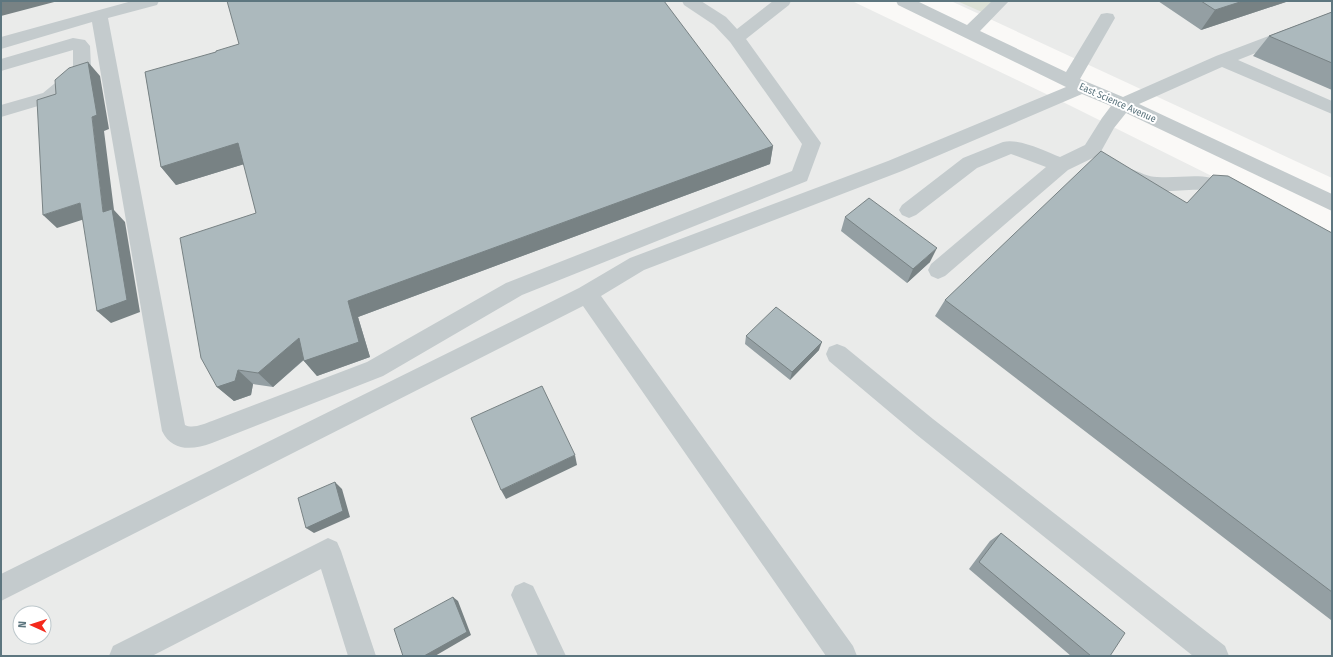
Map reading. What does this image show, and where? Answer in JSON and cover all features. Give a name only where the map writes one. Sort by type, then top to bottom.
[{"type":"street","points":[[1,43],[99,14],[151,1]]},
{"type":"street","points":[[99,14],[174,431],[181,437],[193,438],[376,369],[514,289],[800,176],[812,144],[736,38],[720,21],[690,1]]},
{"type":"street","points":[[736,38],[783,1]]},
{"type":"street","name":"East Science Avenue","points":[[904,1],[1076,84],[1123,104],[1332,203]]},
{"type":"street","points":[[969,32],[1001,1]]},
{"type":"street","points":[[1105,159],[1108,123],[1123,104],[1222,60],[1332,17]]},
{"type":"street","points":[[1,588],[587,294],[638,264],[895,166],[1076,84],[1107,18]]},
{"type":"street","points":[[1,66],[73,44],[79,44],[82,46],[82,67],[77,74],[59,90],[49,97],[1,111]]},
{"type":"street","points":[[1222,60],[1332,108]]},
{"type":"street","points":[[909,210],[970,163],[1010,147],[1028,152],[1061,165],[1105,159],[1138,180],[1159,186],[1195,183],[1215,186],[1249,205]]},
{"type":"street","points":[[938,270],[1061,165]]},
{"type":"street","points":[[587,294],[843,656]]},
{"type":"street","points":[[837,354],[925,427],[1215,656]]},
{"type":"street","points":[[123,656],[328,551],[362,656]]},
{"type":"street","points":[[524,595],[552,656]]},
{"type":"shaded area","points":[[1,1],[852,1],[1069,105],[1332,236],[1332,656],[1,656]]},
{"type":"shaded area","points":[[951,1],[1332,1],[1332,178],[1132,85]]},
{"type":"shaded area","points":[[957,1],[1008,1],[991,16]]},
{"type":"building","points":[[227,1],[664,1],[773,146],[348,301],[359,342],[304,361],[299,338],[258,373],[238,370],[235,381],[217,387],[201,358],[180,238],[256,213],[238,143],[161,167],[145,72],[239,44]]},
{"type":"building","points":[[1201,1],[1243,1],[1215,10]]},
{"type":"building","points":[[1332,12],[1332,63],[1269,36]]},
{"type":"building","points":[[88,62],[97,115],[92,117],[103,212],[112,209],[127,300],[97,311],[80,203],[43,215],[37,100],[56,94],[55,80],[69,68]]},
{"type":"building","points":[[1101,151],[1187,203],[1213,175],[1228,176],[1332,233],[1332,592],[945,300]]},
{"type":"building","points":[[869,198],[937,248],[913,269],[845,217]]},
{"type":"building","points":[[776,307],[822,342],[792,372],[746,336]]},
{"type":"building","points":[[542,386],[575,455],[501,490],[471,418]]},
{"type":"building","points":[[335,482],[343,511],[306,528],[298,498]]},
{"type":"building","points":[[1001,533],[1125,633],[1110,656],[1091,656],[979,562]]},
{"type":"building","points":[[453,597],[467,632],[424,656],[403,656],[394,629]]}]
